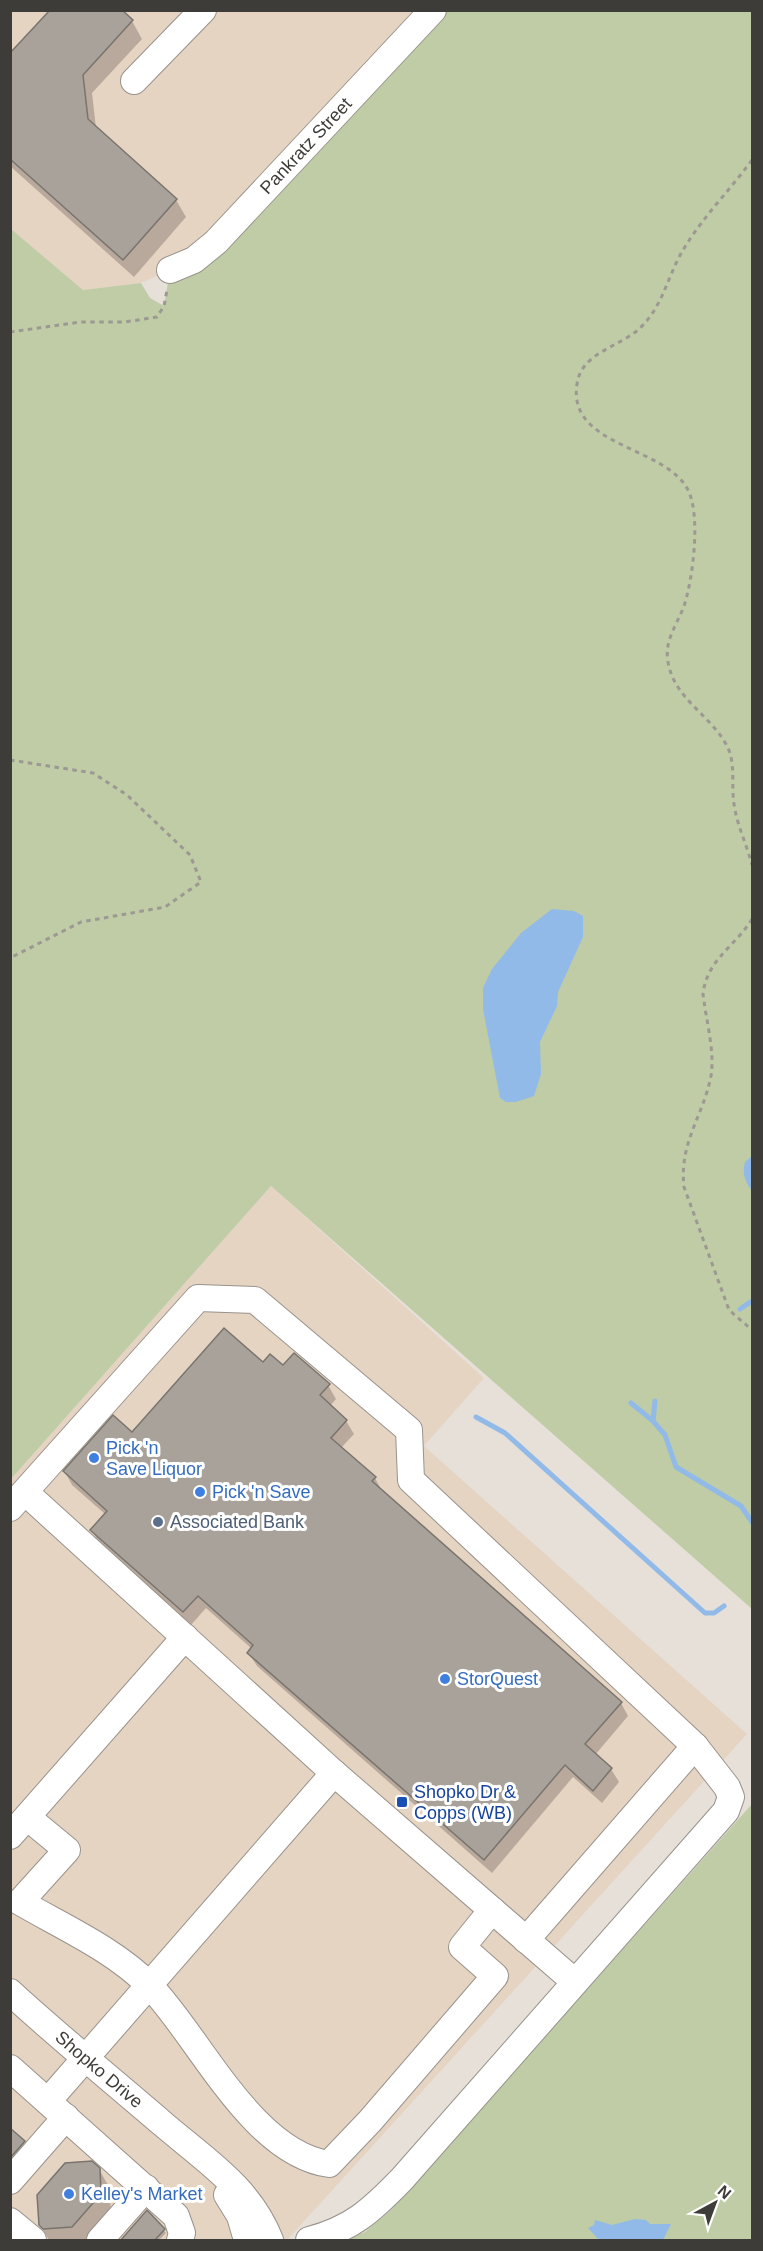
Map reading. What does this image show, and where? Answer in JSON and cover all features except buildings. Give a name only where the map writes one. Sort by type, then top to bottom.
[{"type":"street","points":[[134,81],[204,10]]},
{"type":"street","name":"Pankratz Street","points":[[170,270],[194,260],[216,242],[433,10]]},
{"type":"street","points":[[309,2241],[343,2235],[402,2179],[726,1811],[731,1797],[695,1746],[411,1480],[409,1430],[255,1300],[198,1299],[18,1500],[185,1637],[334,1773],[575,1982]]},
{"type":"street","points":[[185,1637],[19,1826],[67,1850],[20,1902],[111,1956],[148,1984],[184,2026],[213,2072],[246,2111],[308,2161],[329,2164],[370,2121],[495,1977],[462,1947],[492,1910]]},
{"type":"street","points":[[526,1940],[695,1746]]},
{"type":"street","points":[[10,2181],[57,2109],[85,2057],[334,1773]]},
{"type":"street","name":"Shopko Drive","points":[[10,1992],[190,2147],[224,2173],[242,2191],[270,2241]]},
{"type":"street","points":[[10,2068],[176,2216],[182,2233],[180,2241]]},
{"type":"street","name":"Shopko Drive","points":[[190,2147],[231,2200],[240,2216],[247,2241]]},
{"type":"street","points":[[100,2241],[146,2188]]},
{"type":"street","points":[[10,2221],[33,2241]]},
{"type":"path","points":[[753,160],[683,250],[666,290],[654,310],[633,333],[584,366],[576,388],[578,403],[593,427],[605,436],[668,467],[682,480],[693,502],[695,521],[688,588],[684,607],[671,633],[668,661],[672,675],[687,702],[727,746],[732,759],[734,806],[753,865]]},
{"type":"path","points":[[10,332],[81,322],[124,322],[157,317],[164,306],[170,270]]},
{"type":"path","points":[[10,760],[93,773],[127,795],[190,855],[201,882],[165,907],[81,922],[10,958]]},
{"type":"path","points":[[753,919],[714,960],[704,983],[711,1074],[685,1148],[682,1172],[684,1187],[726,1303],[736,1318],[753,1330]]},
{"type":"shaded area","points":[[10,11],[433,11],[194,260],[141,283],[83,290],[11,229]]},
{"type":"shaded area","points":[[271,1186],[484,1378],[424,1446],[747,1734],[287,2240],[11,2240],[11,1479]]},
{"type":"green space","points":[[433,11],[752,11],[752,1609],[271,1186],[11,1479],[11,229],[83,290],[141,283],[150,298],[164,306],[170,270]]},
{"type":"green space","points":[[752,1804],[752,2240],[347,2240],[365,2232],[388,2213]]},
{"type":"water","points":[[552,909],[574,911],[583,916],[583,937],[558,992],[557,1006],[540,1042],[541,1074],[534,1096],[516,1102],[506,1102],[500,1098],[483,1009],[483,988],[492,969],[521,933]]},
{"type":"water","points":[[752,1156],[752,1191],[746,1181],[744,1170],[745,1162]]},
{"type":"water","points":[[635,2219],[646,2220],[650,2224],[671,2224],[663,2240],[599,2240],[588,2228],[594,2225],[595,2220],[612,2225]]},
{"type":"waterway","points":[[740,1309],[752,1301]]},
{"type":"waterway","points":[[653,1421],[655,1401]]},
{"type":"waterway","points":[[631,1403],[653,1421],[665,1435],[676,1467],[741,1506],[752,1522]]},
{"type":"waterway","points":[[476,1417],[505,1433],[705,1613],[714,1613],[724,1606]]},
{"type":"place","name":"Pick 'n Save Liquor","points":[[94,1458]]},
{"type":"place","name":"Pick 'n Save","points":[[200,1492]]},
{"type":"place","name":"Associated Bank","points":[[158,1522]]},
{"type":"place","name":"StorQuest","points":[[445,1679]]},
{"type":"place","name":"Shopko Dr & Copps (WB)","points":[[402,1802]]},
{"type":"place","name":"Kelley's Market","points":[[69,2194]]}]
